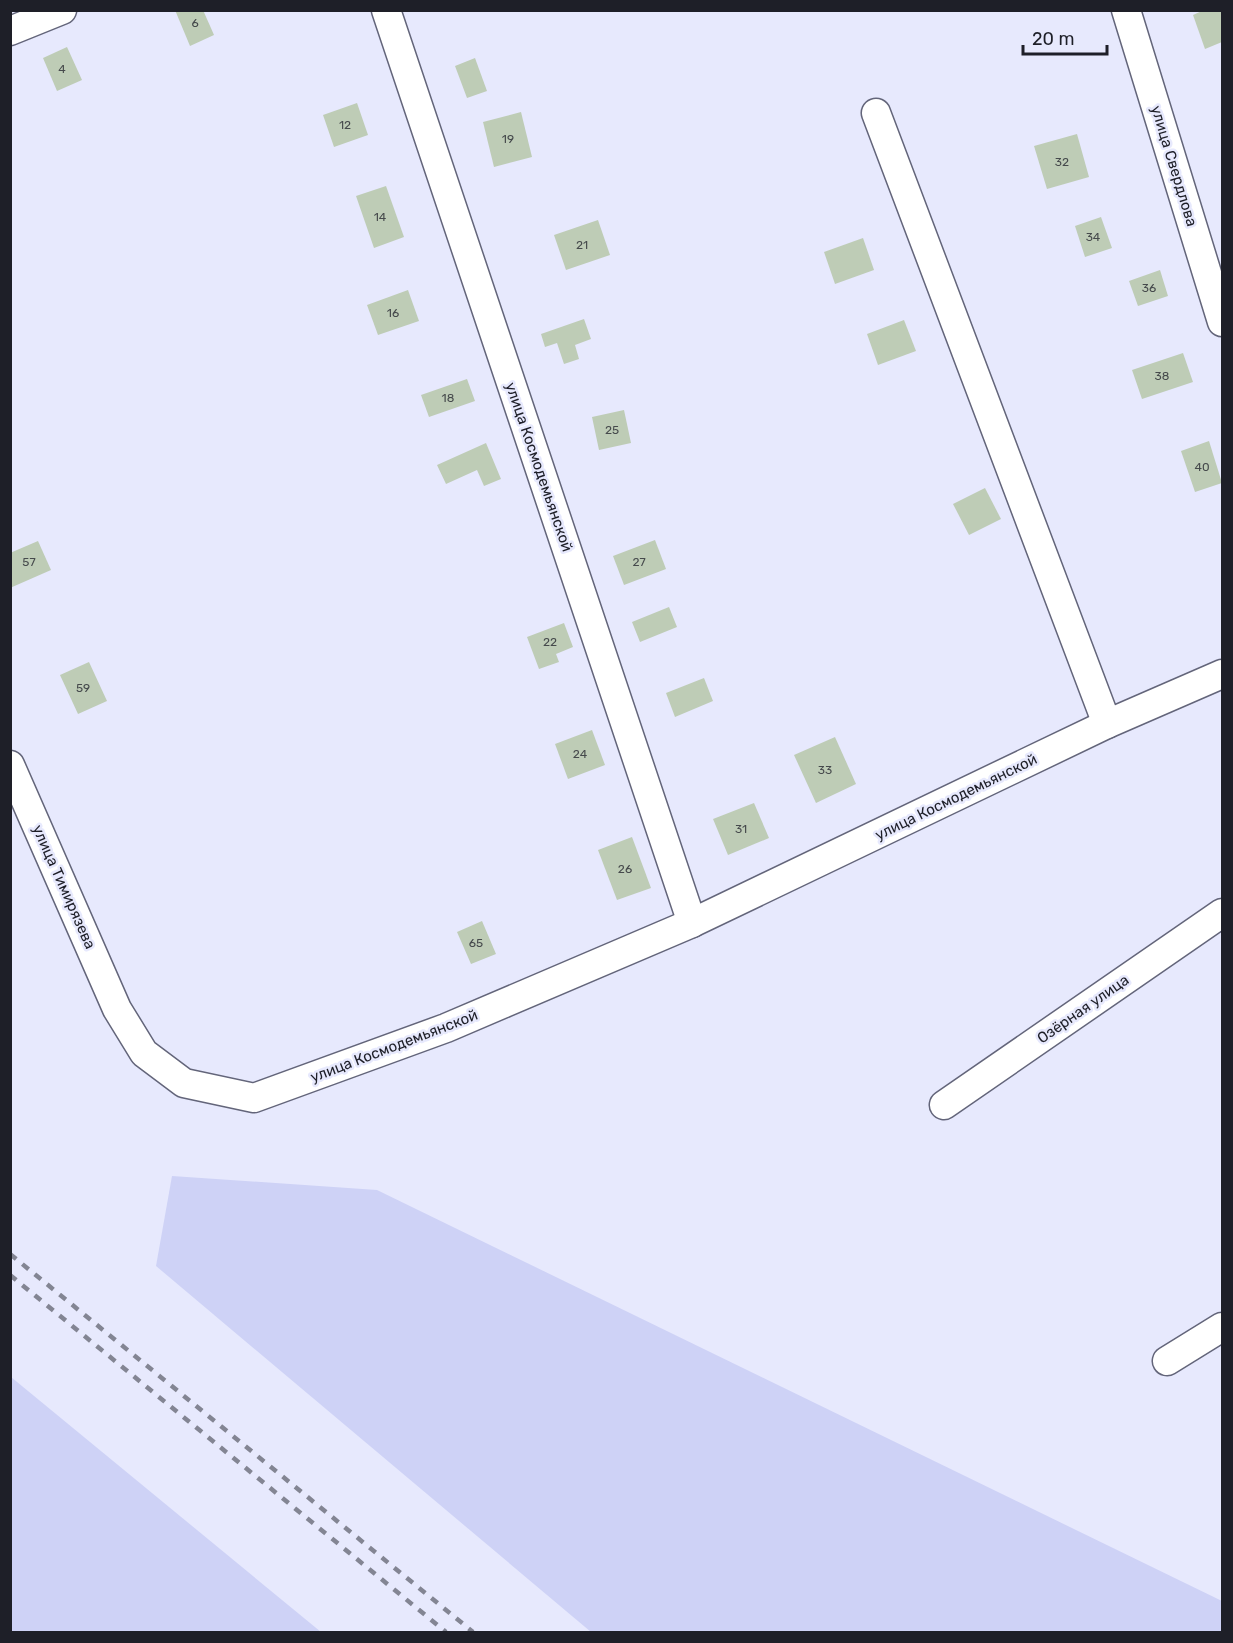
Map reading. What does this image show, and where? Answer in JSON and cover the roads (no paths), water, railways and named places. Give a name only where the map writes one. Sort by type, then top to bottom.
[{"type":"street","points":[[10,31],[62,10]]},
{"type":"street","name":"улица Космодемьянской","points":[[386,10],[692,923]]},
{"type":"street","name":"улица Свердлова","points":[[1126,10],[1222,322]]},
{"type":"street","points":[[876,113],[1107,724]]},
{"type":"street","name":"улица Космодемьянской","points":[[117,1009],[144,1053],[184,1083],[254,1098],[446,1028],[692,923],[1107,724],[1222,674]]},
{"type":"street","name":"улица Тимирязева","points":[[10,765],[117,1009]]},
{"type":"street","name":"Озёрная улица","points":[[944,1105],[1222,912]]},
{"type":"street","points":[[1167,1361],[1222,1327]]},
{"type":"railway","points":[[10,1254],[473,1632]]},
{"type":"railway","points":[[10,1275],[446,1632]]}]
